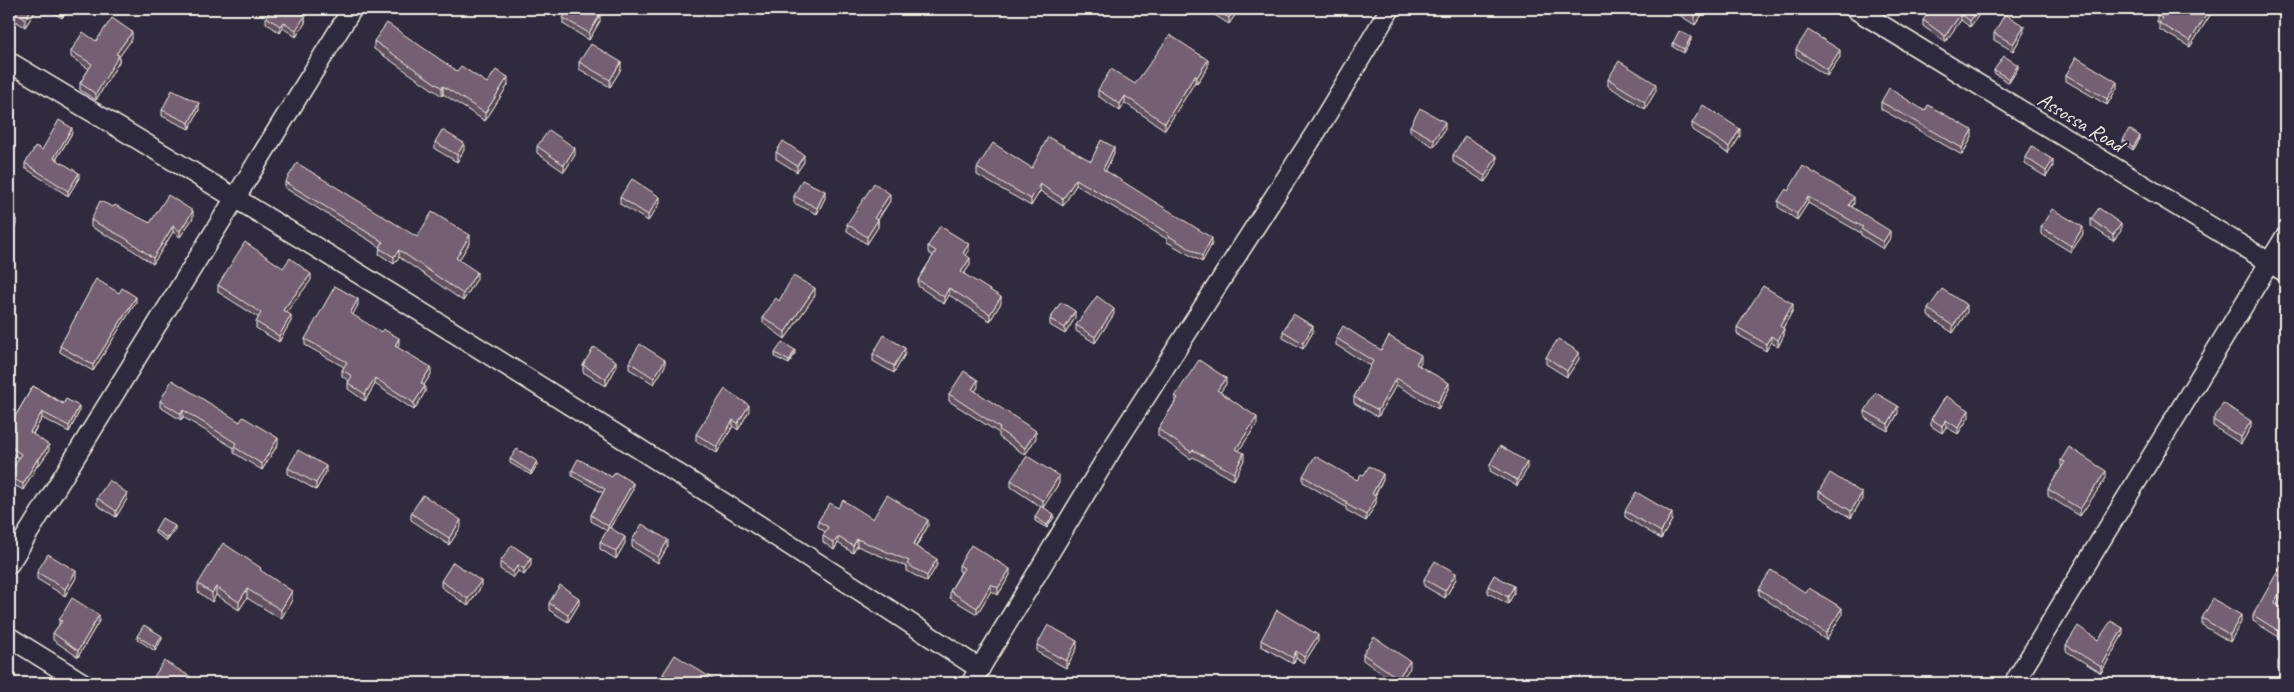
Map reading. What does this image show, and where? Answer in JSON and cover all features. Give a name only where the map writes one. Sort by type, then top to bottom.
[{"type":"street","points":[[9,564],[352,9]]},
{"type":"street","points":[[9,62],[236,196],[739,511],[975,676],[1112,449],[1316,132],[1390,9]]},
{"type":"street","name":"Assossa Road","points":[[1855,9],[2278,267]]},
{"type":"street","points":[[2014,683],[2278,267],[2285,238]]},
{"type":"street","points":[[9,637],[83,683]]},
{"type":"building","points":[[9,9],[32,9],[25,19]]},
{"type":"building","points":[[271,9],[307,9],[296,30],[283,22],[280,26],[266,17]]},
{"type":"building","points":[[568,9],[590,9],[600,15],[589,33],[563,18]]},
{"type":"building","points":[[1215,9],[1235,9],[1229,18]]},
{"type":"building","points":[[1685,9],[1700,9],[1695,16]]},
{"type":"building","points":[[1931,9],[1979,9],[1970,21],[1961,14],[1945,36],[1923,20]]},
{"type":"building","points":[[2161,9],[2210,9],[2190,41],[2159,23],[2162,18],[2157,15]]},
{"type":"building","points":[[2005,14],[2024,26],[2013,44],[1994,33]]},
{"type":"building","points":[[112,18],[132,32],[116,54],[119,55],[96,94],[80,83],[92,64],[71,51],[83,32],[96,41]]},
{"type":"building","points":[[387,23],[457,71],[461,66],[487,83],[496,70],[508,77],[485,113],[443,86],[442,88],[374,41]]},
{"type":"building","points":[[1808,30],[1840,50],[1827,70],[1796,49]]},
{"type":"building","points":[[1679,31],[1691,37],[1684,49],[1673,43]]},
{"type":"building","points":[[1170,35],[1208,60],[1197,77],[1195,75],[1165,123],[1125,96],[1120,104],[1098,90],[1111,69],[1135,84]]},
{"type":"building","points":[[591,44],[621,62],[610,80],[579,62]]},
{"type":"building","points":[[2004,56],[2018,65],[2009,79],[1994,70]]},
{"type":"building","points":[[2076,57],[2117,82],[2107,99],[2066,75]]},
{"type":"building","points":[[1619,61],[1656,84],[1645,102],[1608,79]]},
{"type":"building","points":[[1889,88],[1925,111],[1928,105],[1972,130],[1962,148],[1881,102]]},
{"type":"building","points":[[172,90],[199,103],[189,123],[162,110]]},
{"type":"building","points":[[1703,105],[1740,129],[1729,147],[1692,123]]},
{"type":"building","points":[[1420,108],[1445,122],[1434,140],[1410,126]]},
{"type":"building","points":[[59,120],[72,128],[54,158],[79,173],[68,191],[25,163],[36,146],[42,150]]},
{"type":"building","points":[[2129,129],[2140,136],[2133,147],[2123,140]]},
{"type":"building","points":[[442,130],[464,143],[457,155],[435,142]]},
{"type":"building","points":[[549,130],[575,148],[564,165],[537,146]]},
{"type":"building","points":[[1465,136],[1497,156],[1485,176],[1453,155]]},
{"type":"building","points":[[1048,137],[1091,161],[1101,140],[1114,147],[1103,169],[1212,238],[1202,256],[1167,235],[1168,233],[1076,179],[1063,199],[1040,184],[1031,199],[977,168],[993,143],[1032,168]]},
{"type":"building","points":[[783,141],[804,155],[797,166],[776,152]]},
{"type":"building","points":[[2032,146],[2053,160],[2046,171],[2025,157]]},
{"type":"building","points":[[297,163],[417,237],[432,212],[470,235],[456,258],[477,272],[463,294],[399,250],[394,257],[379,248],[383,242],[285,182]]},
{"type":"building","points":[[1803,166],[1854,197],[1849,205],[1890,231],[1883,242],[1861,229],[1863,227],[1808,197],[1797,214],[1778,201],[1786,189],[1788,191]]},
{"type":"building","points":[[632,179],[660,197],[648,215],[620,197]]},
{"type":"building","points":[[802,180],[825,191],[817,208],[794,196]]},
{"type":"building","points":[[874,183],[890,194],[874,218],[878,220],[867,237],[847,224]]},
{"type":"building","points":[[168,195],[193,211],[180,231],[173,226],[153,258],[125,238],[91,220],[100,201],[113,207],[115,205],[150,223]]},
{"type":"building","points":[[2099,208],[2121,224],[2113,235],[2091,219]]},
{"type":"building","points":[[2052,209],[2083,227],[2071,246],[2041,227]]},
{"type":"building","points":[[9,214],[16,219],[9,231]]},
{"type":"building","points":[[940,226],[969,244],[963,253],[970,258],[961,272],[1001,297],[990,314],[949,288],[944,297],[918,280],[936,251],[928,246]]},
{"type":"building","points":[[245,242],[283,268],[290,258],[311,274],[283,310],[291,315],[279,336],[256,322],[261,313],[218,285]]},
{"type":"building","points":[[793,276],[815,288],[785,332],[763,317],[776,298],[779,301]]},
{"type":"building","points":[[96,279],[119,293],[122,288],[136,297],[93,365],[60,346]]},
{"type":"building","points":[[335,286],[358,299],[350,313],[381,332],[383,329],[399,338],[395,346],[431,367],[421,383],[425,386],[414,403],[375,378],[365,394],[348,383],[352,376],[342,370],[347,362],[305,339]]},
{"type":"building","points":[[1763,286],[1793,304],[1780,326],[1784,329],[1778,340],[1771,336],[1766,344],[1737,327]]},
{"type":"building","points":[[1942,289],[1967,305],[1953,326],[1928,309]]},
{"type":"building","points":[[1097,296],[1114,309],[1095,337],[1076,325]]},
{"type":"building","points":[[1061,302],[1075,311],[1065,328],[1050,319]]},
{"type":"building","points":[[1293,314],[1313,326],[1303,343],[1283,331]]},
{"type":"building","points":[[1343,326],[1381,350],[1389,336],[1421,355],[1416,364],[1449,383],[1438,402],[1396,378],[1378,410],[1354,397],[1373,361],[1336,338]]},
{"type":"building","points":[[884,335],[905,348],[894,366],[873,354]]},
{"type":"building","points":[[1558,339],[1579,352],[1567,371],[1546,357]]},
{"type":"building","points":[[782,342],[795,350],[789,361],[775,353]]},
{"type":"building","points":[[640,344],[665,360],[654,378],[629,362]]},
{"type":"building","points":[[594,347],[616,361],[606,379],[583,365]]},
{"type":"building","points":[[1199,360],[1226,378],[1217,390],[1257,417],[1236,449],[1244,453],[1234,473],[1193,450],[1191,452],[1158,429],[1178,398],[1175,396]]},
{"type":"building","points":[[964,371],[978,380],[972,389],[1036,431],[1025,448],[999,430],[1000,428],[949,394]]},
{"type":"building","points":[[172,380],[240,422],[243,417],[278,438],[262,464],[234,447],[236,443],[183,410],[181,414],[160,401]]},
{"type":"building","points":[[33,386],[63,404],[66,399],[79,406],[69,426],[42,412],[30,432],[49,445],[38,458],[23,484],[9,476],[21,454],[9,446],[9,417],[13,420]]},
{"type":"building","points":[[725,389],[749,405],[738,423],[733,420],[717,447],[696,434]]},
{"type":"building","points":[[1876,393],[1898,406],[1888,424],[1865,411]]},
{"type":"building","points":[[1946,396],[1969,410],[1958,428],[1946,420],[1942,426],[1931,419]]},
{"type":"building","points":[[2223,403],[2251,421],[2241,437],[2213,420]]},
{"type":"building","points":[[1500,446],[1527,462],[1517,480],[1490,464]]},
{"type":"building","points":[[2069,447],[2106,471],[2080,509],[2048,489],[2065,462],[2061,460]]},
{"type":"building","points":[[517,449],[537,461],[531,472],[510,459]]},
{"type":"building","points":[[298,450],[326,466],[316,483],[288,468]]},
{"type":"building","points":[[1027,456],[1059,476],[1043,501],[1011,480]]},
{"type":"building","points":[[1315,456],[1357,480],[1361,474],[1364,475],[1369,466],[1383,474],[1372,494],[1376,497],[1366,515],[1303,476]]},
{"type":"building","points":[[578,459],[612,477],[615,472],[633,483],[608,526],[591,515],[605,489],[572,470]]},
{"type":"building","points":[[1830,473],[1862,493],[1851,511],[1819,491]]},
{"type":"building","points":[[109,480],[127,493],[116,511],[97,498]]},
{"type":"building","points":[[1636,492],[1672,513],[1661,532],[1625,511]]},
{"type":"building","points":[[423,495],[461,520],[449,538],[411,513]]},
{"type":"building","points":[[887,495],[928,520],[913,545],[937,559],[927,576],[907,564],[909,561],[857,539],[853,546],[838,537],[834,543],[823,536],[828,527],[818,521],[830,503],[838,508],[843,500],[873,519]]},
{"type":"building","points":[[1041,506],[1054,514],[1047,525],[1035,517]]},
{"type":"building","points":[[162,518],[175,526],[167,538],[155,530]]},
{"type":"building","points":[[642,524],[668,540],[658,557],[632,540]]},
{"type":"building","points":[[609,527],[625,537],[616,552],[600,542]]},
{"type":"building","points":[[223,543],[292,591],[281,610],[247,589],[239,602],[216,587],[212,593],[198,584]]},
{"type":"building","points":[[512,545],[531,558],[524,569],[518,565],[513,572],[500,562]]},
{"type":"building","points":[[971,545],[1010,569],[998,588],[991,584],[977,608],[950,591],[964,568],[959,565]]},
{"type":"building","points":[[48,554],[76,571],[65,589],[37,572]]},
{"type":"building","points":[[1435,561],[1456,573],[1445,591],[1424,579]]},
{"type":"building","points":[[453,562],[481,581],[468,599],[441,581]]},
{"type":"building","points":[[2283,562],[2285,563],[2285,583],[2274,603],[2285,610],[2285,628],[2282,633],[2253,615]]},
{"type":"building","points":[[1771,570],[1806,593],[1809,588],[1842,608],[1826,633],[1759,589]]},
{"type":"building","points":[[1494,575],[1514,586],[1508,597],[1488,586]]},
{"type":"building","points":[[560,585],[579,598],[568,615],[549,603]]},
{"type":"building","points":[[72,598],[99,615],[78,651],[53,633],[62,621],[59,620]]},
{"type":"building","points":[[2213,599],[2241,615],[2230,635],[2202,618]]},
{"type":"building","points":[[1277,610],[1318,635],[1304,657],[1296,651],[1293,658],[1261,640]]},
{"type":"building","points":[[2111,621],[2123,628],[2101,667],[2066,645],[2078,626],[2098,640]]},
{"type":"building","points":[[144,625],[162,636],[155,647],[137,636]]},
{"type":"building","points":[[1048,625],[1077,641],[1066,661],[1037,645]]},
{"type":"building","points":[[1374,637],[1410,661],[1398,678],[1363,654]]},
{"type":"building","points":[[2285,650],[2285,667],[2278,662]]},
{"type":"building","points":[[675,655],[719,683],[669,683],[671,679],[663,674]]},
{"type":"building","points":[[164,661],[191,677],[187,683],[162,683],[153,678]]},
{"type":"building","points":[[731,675],[744,683],[726,683]]},
{"type":"building","points":[[2100,677],[2109,683],[2096,683]]}]
